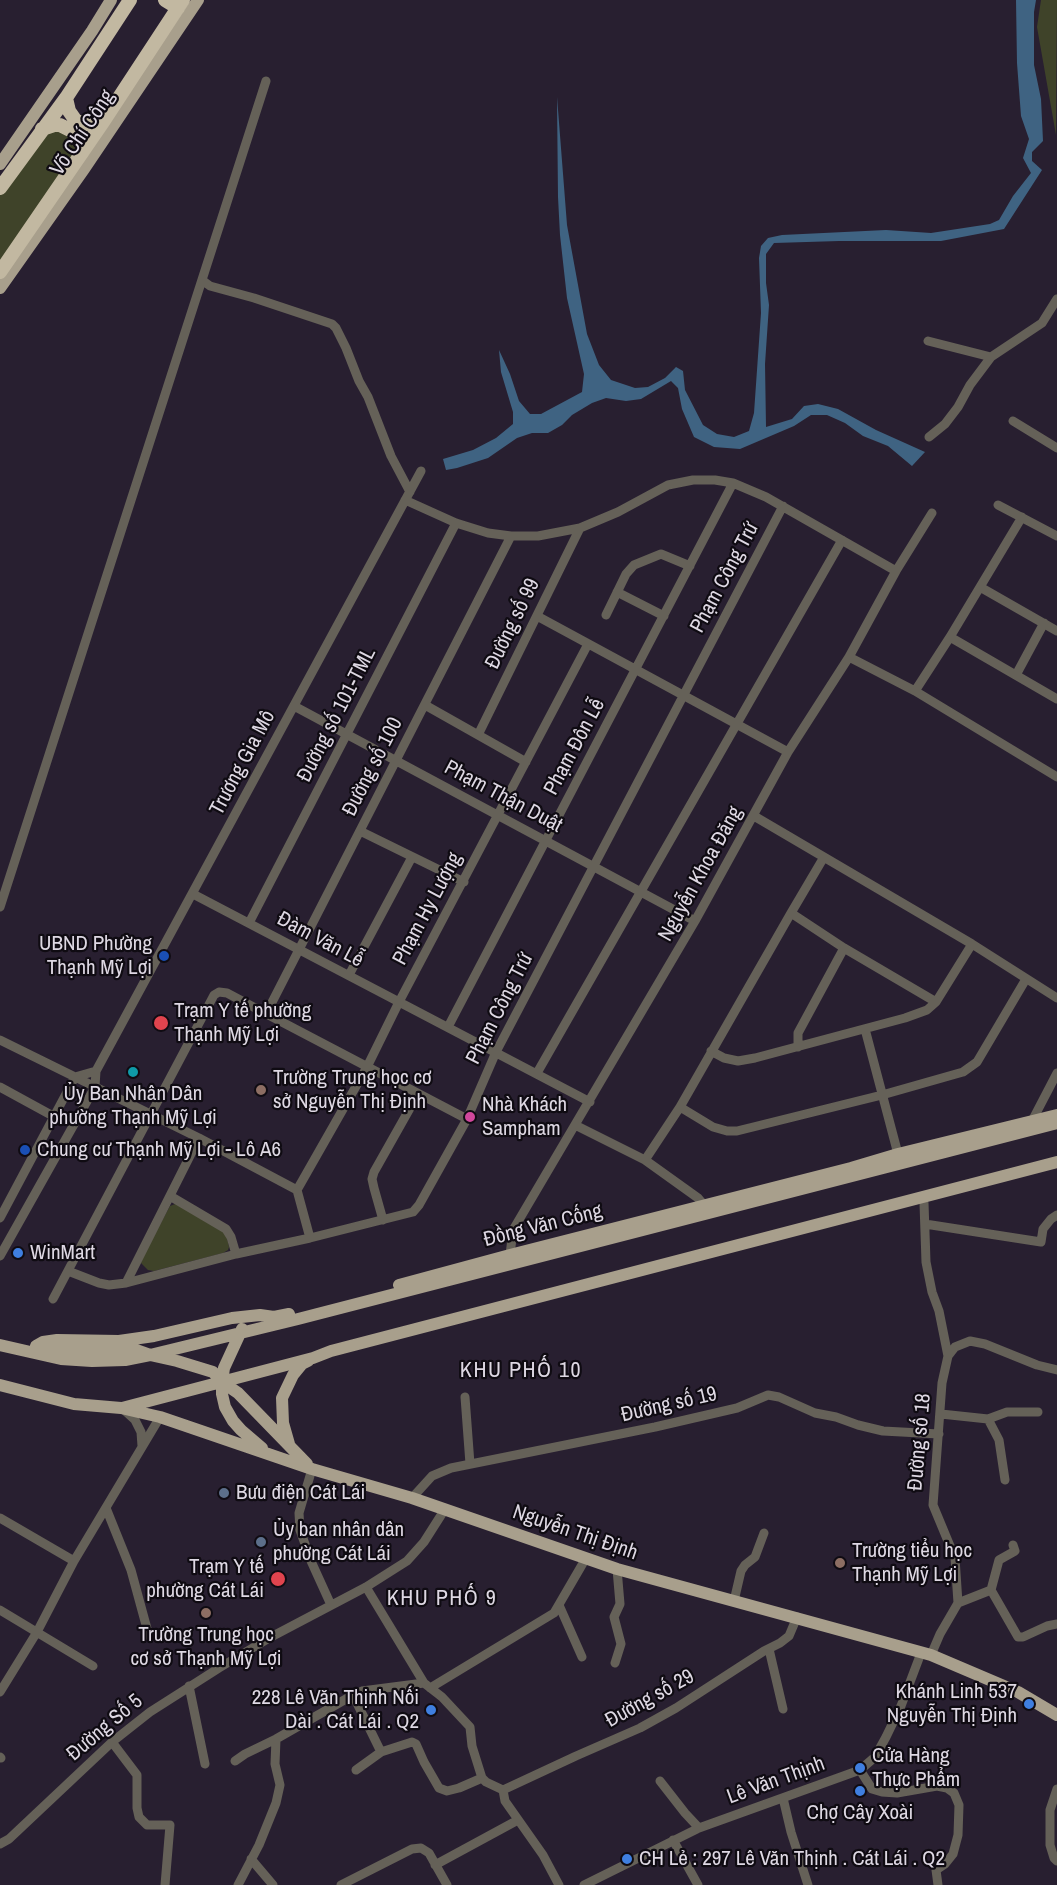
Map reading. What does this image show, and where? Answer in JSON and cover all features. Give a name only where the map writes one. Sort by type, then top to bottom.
[{"type":"highway","name":"Võ Chí Công","points":[[0,188],[66,98],[130,0]]},
{"type":"highway","points":[[165,0],[181,4]]},
{"type":"highway","name":"Võ Chí Công","points":[[0,272],[181,4]]},
{"type":"highway","points":[[66,98],[69,111],[76,121],[91,125],[103,122]]},
{"type":"highway","points":[[42,129],[60,125],[74,132],[81,137],[82,153]]},
{"type":"main road","points":[[0,164],[111,0]]},
{"type":"main road","name":"Võ Chí Công","points":[[0,288],[84,169],[198,0]]},
{"type":"main road","name":"Đồng Văn Cống","points":[[35,1350],[43,1342],[57,1340],[119,1341],[154,1336],[246,1316],[297,1316],[1032,1126],[1057,1115]]},
{"type":"main road","name":"Đồng Văn Cống","points":[[150,1355],[260,1329],[297,1316],[510,1255],[707,1209],[898,1154],[1032,1126],[1057,1123]]},
{"type":"main road","points":[[649,1272],[1057,1162]]},
{"type":"main road","points":[[292,1451],[282,1423],[282,1398],[293,1375],[302,1364],[342,1348],[1057,1168]]},
{"type":"main road","points":[[246,1316],[224,1368],[222,1394],[225,1407],[233,1420],[268,1453]]},
{"type":"main road","points":[[240,1334],[254,1322],[274,1317]]},
{"type":"main road","points":[[234,1348],[260,1329]]},
{"type":"main road","points":[[0,1337],[35,1350]]},
{"type":"main road","points":[[0,1345],[35,1350],[92,1352],[136,1350],[213,1372],[222,1382],[238,1393],[312,1469]]},
{"type":"main road","points":[[121,1408],[318,1357]]},
{"type":"main road","name":"Nguyễn Thị Định","points":[[0,1385],[74,1404],[121,1408],[160,1417],[312,1469],[412,1498],[617,1569],[926,1654],[1018,1692],[1057,1715]]},
{"type":"main road","name":"Nguyễn Thị Định","points":[[0,1393],[51,1406],[74,1404]]},
{"type":"street","points":[[0,907],[266,81]]},
{"type":"street","points":[[202,280],[210,286],[332,324],[346,348],[368,397],[407,496],[456,523],[511,536],[538,536],[580,528],[618,512],[668,486],[693,480],[715,480],[733,483],[783,506],[896,571]]},
{"type":"street","points":[[929,437],[945,424],[991,357],[1053,315],[1057,299]]},
{"type":"street","points":[[928,341],[991,357]]},
{"type":"street","points":[[1013,421],[1057,447]]},
{"type":"street","name":"Trương Gia Mô","points":[[0,1256],[95,1087],[96,1071],[421,471]]},
{"type":"street","name":"Phạm Đôn Lễ","points":[[448,1027],[733,483]]},
{"type":"street","points":[[998,505],[1057,536]]},
{"type":"street","name":"Phạm Công Trứ","points":[[68,1271],[99,1283],[109,1285],[126,1283],[413,1212],[466,1119],[496,1052],[783,506]]},
{"type":"street","name":"Nguyễn Khoa Đăng","points":[[510,1255],[513,1230],[695,921],[788,753],[849,657],[896,571],[932,513]]},
{"type":"street","points":[[915,691],[1022,517]]},
{"type":"street","name":"Đường số 101-TML","points":[[249,923],[456,523]]},
{"type":"street","name":"Đường số 99","points":[[478,735],[580,528]]},
{"type":"street","name":"Đường số 100","points":[[266,1014],[511,536]]},
{"type":"street","points":[[537,1073],[843,540]]},
{"type":"street","points":[[606,615],[626,574],[634,565],[661,554],[690,566]]},
{"type":"street","points":[[980,587],[1057,631]]},
{"type":"street","points":[[617,592],[664,616]]},
{"type":"street","points":[[537,616],[788,753]]},
{"type":"street","points":[[1016,675],[1044,623]]},
{"type":"street","points":[[950,637],[1057,699]]},
{"type":"street","name":"Phạm Hy Lượng","points":[[297,1190],[367,1067],[588,644]]},
{"type":"street","points":[[849,657],[915,691],[1057,777]]},
{"type":"street","points":[[425,705],[526,762]]},
{"type":"street","name":"Phạm Thận Duật","points":[[294,706],[695,921]]},
{"type":"street","points":[[754,816],[972,944],[1057,998]]},
{"type":"street","points":[[360,831],[464,882]]},
{"type":"street","points":[[349,975],[412,856]]},
{"type":"street","points":[[645,1160],[680,1107],[824,857]]},
{"type":"street","name":"Đàm Văn Lễ","points":[[193,894],[590,1102]]},
{"type":"street","points":[[790,913],[936,1002]]},
{"type":"street","points":[[711,1051],[724,1058],[738,1061],[755,1058],[927,1010],[936,1002],[972,944]]},
{"type":"street","points":[[798,1047],[798,1033],[844,948]]},
{"type":"street","points":[[680,1107],[713,1127],[737,1131],[963,1072],[977,1062],[1026,979]]},
{"type":"street","points":[[53,1299],[214,995],[219,992],[227,993],[466,1119]]},
{"type":"street","points":[[865,1029],[898,1154]]},
{"type":"street","points":[[0,1040],[199,1138],[297,1190],[310,1238]]},
{"type":"street","points":[[0,1218],[75,1077],[96,1071]]},
{"type":"street","points":[[1032,1126],[1057,1074]]},
{"type":"street","points":[[0,1087],[53,1116]]},
{"type":"street","points":[[382,1220],[372,1179],[374,1172],[418,1094]]},
{"type":"street","points":[[575,1125],[645,1160],[698,1198],[707,1209]]},
{"type":"street","points":[[126,1283],[199,1138]]},
{"type":"street","points":[[170,1196],[226,1229],[236,1254]]},
{"type":"street","name":"Đường số 18","points":[[924,1203],[926,1262],[948,1356],[942,1383],[933,1505],[955,1558],[958,1603]]},
{"type":"street","points":[[925,1224],[1041,1242],[1044,1228],[1057,1215]]},
{"type":"street","points":[[948,1356],[956,1347],[970,1341],[985,1344],[1036,1365],[1057,1370]]},
{"type":"street","name":"Đường số 19","points":[[412,1498],[432,1476],[451,1468],[725,1411],[768,1395],[779,1397],[815,1413],[883,1431],[939,1434]]},
{"type":"street","points":[[465,1397],[470,1464]]},
{"type":"street","points":[[121,1408],[135,1420],[141,1432],[142,1446]]},
{"type":"street","points":[[941,1414],[988,1419],[1007,1412],[1038,1412]]},
{"type":"street","points":[[0,1692],[4,1675],[37,1632],[74,1561],[160,1417]]},
{"type":"street","points":[[988,1419],[999,1440],[1005,1480]]},
{"type":"street","points":[[312,1469],[300,1513],[300,1530],[310,1561],[331,1605]]},
{"type":"street","points":[[106,1508],[131,1570],[149,1636]]},
{"type":"street","name":"Đường Số 5","points":[[0,1844],[9,1839],[112,1742],[150,1712],[271,1637],[366,1587],[407,1561],[424,1542],[445,1509]]},
{"type":"street","points":[[0,1518],[74,1561]]},
{"type":"street","points":[[734,1600],[741,1571],[754,1557],[764,1533]]},
{"type":"street","points":[[1013,1545],[1016,1551],[999,1560],[991,1590],[1018,1637],[1057,1624]]},
{"type":"street","points":[[234,1761],[362,1691],[427,1685],[554,1613],[586,1558]]},
{"type":"street","points":[[615,1663],[621,1644],[614,1617],[620,1604],[617,1569]]},
{"type":"street","points":[[366,1587],[427,1685],[442,1697],[470,1727],[472,1746],[482,1778],[503,1790],[505,1801],[543,1855],[556,1884]]},
{"type":"street","points":[[926,1654],[958,1603],[991,1590]]},
{"type":"street","points":[[559,1605],[582,1657]]},
{"type":"street","points":[[0,1610],[93,1666]]},
{"type":"street","name":"Đường số 29","points":[[503,1790],[640,1728],[676,1708],[789,1636],[797,1617]]},
{"type":"street","points":[[769,1649],[783,1709]]},
{"type":"street","name":"Lê Văn Thịnh","points":[[584,1885],[699,1828],[860,1770],[875,1757],[926,1654]]},
{"type":"street","points":[[189,1686],[205,1764]]},
{"type":"street","points":[[353,1695],[381,1752]]},
{"type":"street","points":[[238,1885],[276,1803],[280,1785],[276,1764],[276,1739]]},
{"type":"street","points":[[112,1742],[137,1775],[139,1817],[147,1825],[170,1825],[165,1885]]},
{"type":"street","points":[[356,1770],[381,1752],[412,1742],[416,1744],[439,1788],[447,1791],[482,1778]]},
{"type":"street","points":[[860,1770],[873,1789],[882,1792],[897,1793],[937,1786],[947,1788],[954,1793],[959,1805],[958,1835],[953,1854],[936,1870],[938,1885]]},
{"type":"street","points":[[660,1781],[699,1828]]},
{"type":"street","points":[[1057,1789],[1050,1810],[1050,1845],[1057,1861]]},
{"type":"street","points":[[783,1798],[808,1885]]},
{"type":"street","points":[[435,1864],[518,1820]]},
{"type":"street","points":[[673,1840],[698,1885]]},
{"type":"street","points":[[341,1885],[412,1849],[421,1848],[429,1853],[447,1885]]},
{"type":"street","points":[[251,1860],[273,1885]]},
{"type":"green space","points":[[1041,0],[1057,0],[1056,135],[1037,27]]},
{"type":"green space","points":[[60,129],[80,144],[0,264],[0,195],[31,152],[51,130]]},
{"type":"green space","points":[[178,1203],[225,1228],[228,1250],[154,1271],[148,1270],[141,1263],[142,1258],[170,1206]]},
{"type":"water","points":[[1016,0],[1036,0],[1034,65],[1041,99],[1043,141],[1032,152],[1032,161],[1042,170],[1004,229],[941,241],[774,243],[766,254],[769,305],[765,364],[766,427],[792,419],[804,406],[818,404],[838,409],[876,430],[925,452],[912,466],[888,446],[863,436],[845,423],[827,415],[811,415],[794,426],[740,449],[714,447],[694,437],[682,409],[678,388],[671,381],[641,399],[626,401],[606,398],[592,403],[548,433],[532,433],[517,438],[488,458],[446,470],[443,459],[473,450],[496,438],[513,424],[513,412],[501,372],[499,350],[519,401],[530,414],[541,414],[582,392],[584,374],[567,298],[560,235],[557,97],[567,225],[587,334],[599,365],[611,380],[635,388],[648,387],[665,378],[676,367],[683,371],[685,390],[703,425],[717,434],[734,437],[749,431],[754,413],[761,313],[759,258],[761,246],[768,238],[782,235],[886,230],[931,233],[990,224],[999,220],[1013,196],[1031,173],[1023,158],[1029,139],[1021,116]]},
{"type":"place","name":"UBND Phường Thạnh Mỹ Lợi","points":[[164,956]]},
{"type":"place","name":"Trạm Y tế phường Thạnh Mỹ Lợi","points":[[161,1023]]},
{"type":"place","name":"Ủy Ban Nhân Dân phường Thạnh Mỹ Lợi","points":[[133,1072]]},
{"type":"place","name":"Trường Trung học cơ sở Nguyễn Thị Định","points":[[261,1090]]},
{"type":"place","name":"Nhà Khách Sampham","points":[[470,1117]]},
{"type":"place","name":"Chung cư Thạnh Mỹ Lợi - Lô A6","points":[[25,1150]]},
{"type":"place","name":"WinMart","points":[[18,1253]]},
{"type":"place","name":"Bưu điện Cát Lái","points":[[224,1493]]},
{"type":"place","name":"Ủy ban nhân dân phường Cát Lái","points":[[261,1542]]},
{"type":"place","name":"Trường tiểu học Thạnh Mỹ Lợi","points":[[840,1563]]},
{"type":"place","name":"Trạm Y tế phường Cát Lái","points":[[278,1579]]},
{"type":"place","name":"Trường Trung học cơ sở Thạnh Mỹ Lợi","points":[[206,1613]]},
{"type":"place","name":"Khánh Linh 537 Nguyễn Thị Định","points":[[1029,1704]]},
{"type":"place","name":"228 Lê Văn Thịnh Nối Dài . Cát Lái . Q2","points":[[431,1710]]},
{"type":"place","name":"Cửa Hàng Thực Phẩm","points":[[860,1768]]},
{"type":"place","name":"Chợ Cây Xoài","points":[[860,1791]]},
{"type":"place","name":"CH Lẻ : 297 Lê Văn Thịnh . Cát Lái . Q2","points":[[627,1859]]},
{"type":"district","name":"KHU PHỐ 10","points":[[521,1371]]},
{"type":"district","name":"KHU PHỐ 9","points":[[442,1599]]}]
